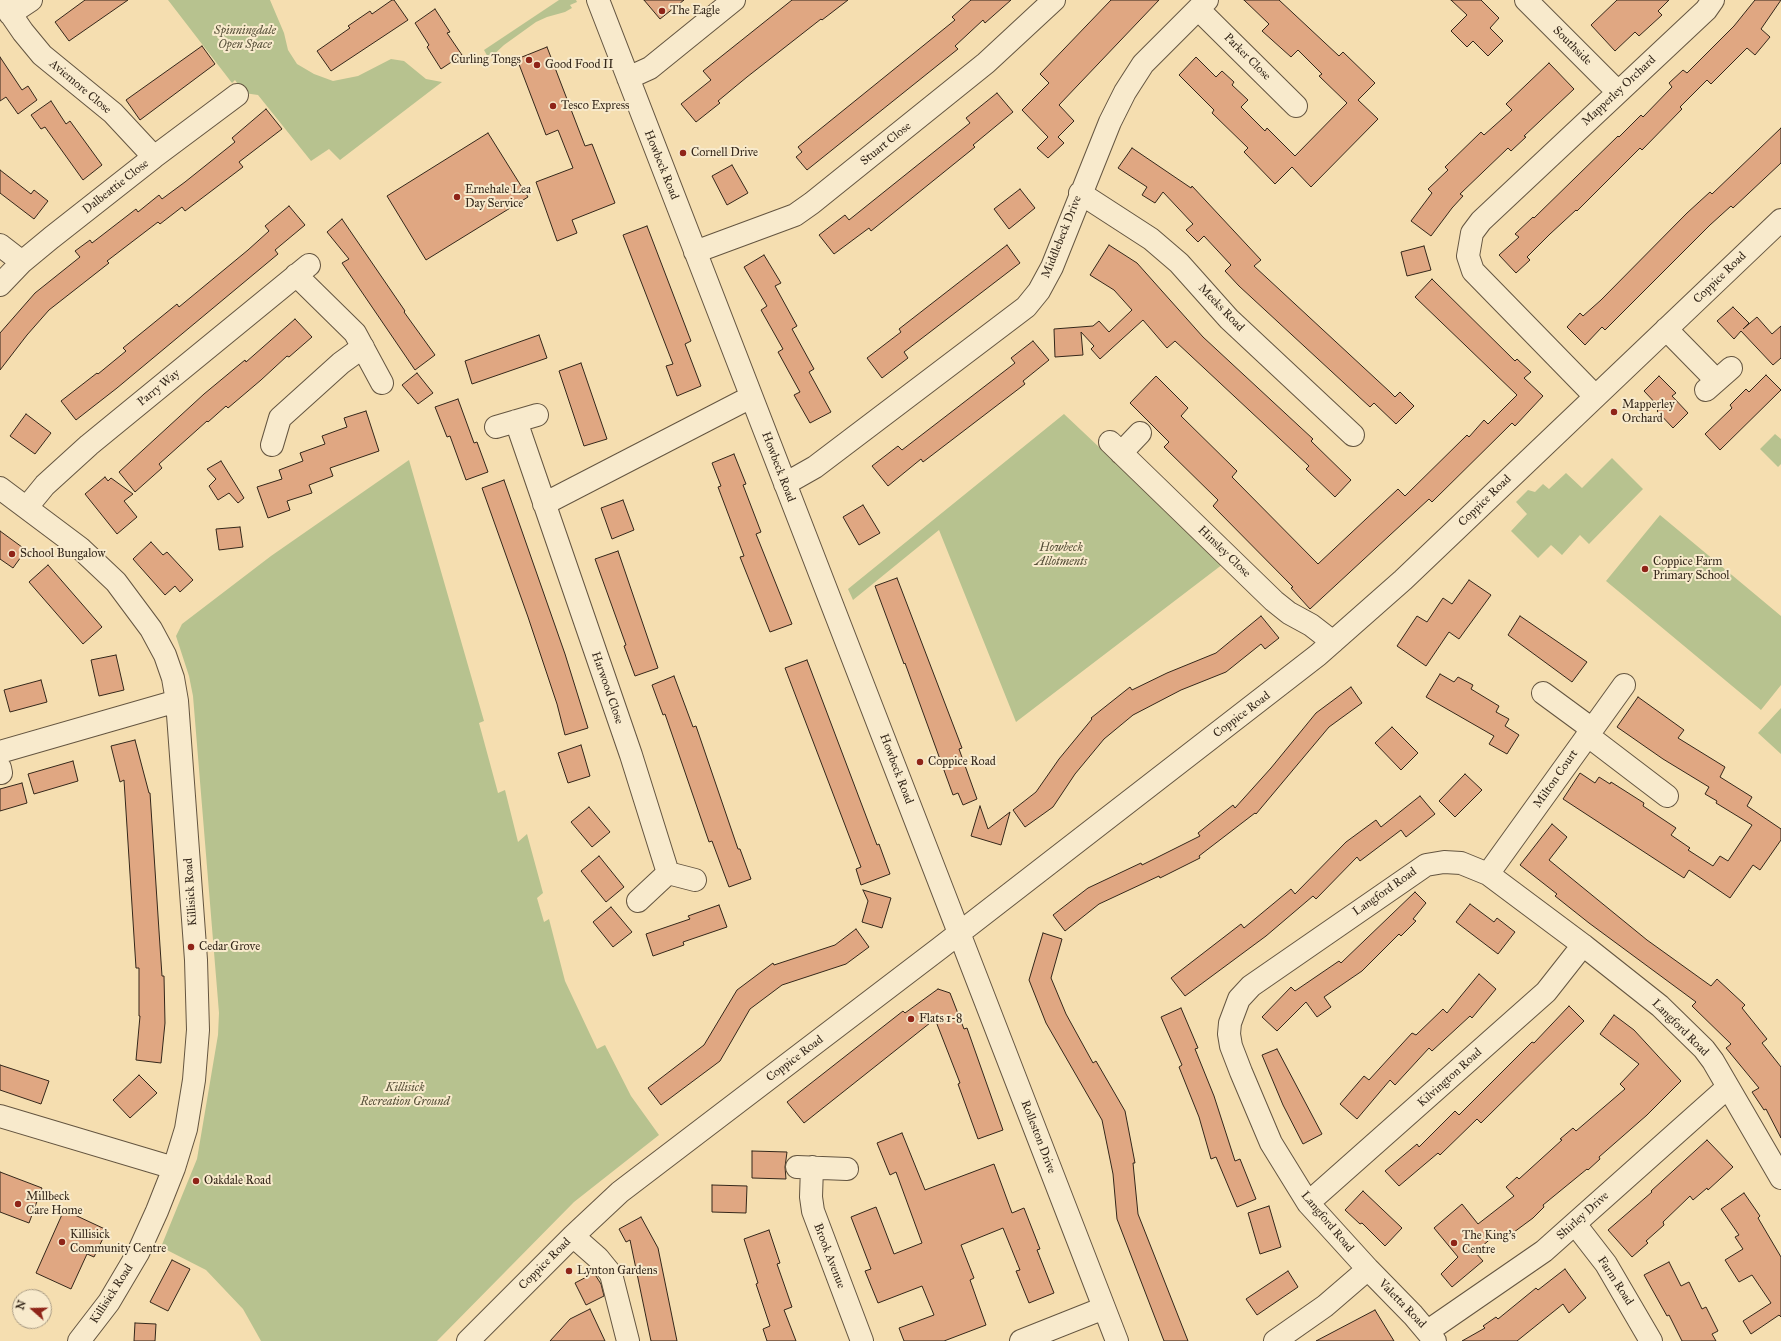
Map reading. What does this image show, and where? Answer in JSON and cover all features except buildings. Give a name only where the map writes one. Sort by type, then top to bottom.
[{"type":"street","name":"Aviemore Close","points":[[31,0],[5,7],[42,55],[113,114],[154,157]]},
{"type":"street","name":"Howbeck Road","points":[[598,0],[959,933]]},
{"type":"street","points":[[628,78],[650,68],[734,0]]},
{"type":"street","name":"Stuart Close","points":[[695,252],[795,215],[986,63],[1054,0]]},
{"type":"street","name":"Southside","points":[[1526,0],[1618,92]]},
{"type":"street","name":"Mapperley Orchard","points":[[1595,396],[1472,271],[1468,256],[1472,233],[1481,221],[1706,10],[1712,0]]},
{"type":"street","name":"Parker Close","points":[[1203,5],[1296,106]]},
{"type":"street","name":"Middlebeck Drive","points":[[785,484],[815,467],[1026,307],[1040,291],[1046,280],[1110,122],[1125,92],[1142,64],[1203,5]]},
{"type":"street","name":"Dalbeattie Close","points":[[0,285],[22,262],[154,157],[237,95]]},
{"type":"street","name":"Meeks Road","points":[[1080,193],[1151,239],[1179,263],[1229,319],[1353,435]]},
{"type":"street","name":"Coppice Road","points":[[468,1341],[573,1236],[620,1192],[1287,680],[1333,642],[1403,580],[1781,220]]},
{"type":"street","points":[[0,245],[22,262]]},
{"type":"street","name":"Parry Way","points":[[27,507],[45,485],[89,445],[303,270],[351,328],[382,383]]},
{"type":"street","points":[[1666,329],[1717,380]]},
{"type":"street","points":[[272,445],[280,418],[341,363],[363,347]]},
{"type":"street","points":[[544,504],[751,398]]},
{"type":"street","name":"Harwood Close","points":[[537,414],[506,424],[544,504],[631,755],[668,873]]},
{"type":"street","name":"Hinsley Close","points":[[1140,433],[1116,448],[1274,601],[1289,613],[1311,624],[1333,642]]},
{"type":"street","name":"Killisick Road","points":[[0,488],[27,507],[103,568],[134,605],[151,629],[165,655],[173,678],[177,701],[196,960],[198,1030],[194,1080],[186,1129],[174,1168],[138,1253],[109,1302],[79,1341]]},
{"type":"street","name":"Milton Court","points":[[1488,874],[1624,685]]},
{"type":"street","points":[[1543,693],[1667,796]]},
{"type":"street","points":[[0,752],[177,701]]},
{"type":"street","name":"Langford Road","points":[[1368,1269],[1308,1203],[1271,1143],[1231,1046],[1229,1034],[1230,1023],[1239,999],[1251,986],[1426,864],[1440,862],[1461,863],[1488,874],[1584,946],[1677,1020],[1704,1049],[1781,1178]]},
{"type":"street","points":[[638,901],[668,873],[695,880]]},
{"type":"street","name":"Rolleston Drive","points":[[959,933],[1117,1341]]},
{"type":"street","name":"Kilvington Road","points":[[1308,1203],[1546,992],[1584,946]]},
{"type":"street","name":"Shirley Drive","points":[[1431,1336],[1544,1251],[1638,1165],[1728,1087]]},
{"type":"street","points":[[0,1116],[174,1168]]},
{"type":"street","name":"Brook Avenue","points":[[847,1168],[804,1167],[815,1218],[862,1341]]},
{"type":"street","name":"Farm Road","points":[[1575,1224],[1606,1264],[1651,1341]]},
{"type":"street","points":[[573,1236],[598,1258],[611,1274],[628,1341]]},
{"type":"street","points":[[1275,1341],[1325,1306],[1368,1269]]},
{"type":"street","name":"Valetta Road","points":[[1368,1269],[1431,1336]]},
{"type":"street","points":[[1021,1341],[1104,1308]]},
{"type":"green space","name":"Spinningdale Open Space","points":[[168,0],[270,0],[284,33],[288,50],[297,64],[314,74],[333,81],[358,76],[391,59],[404,61],[426,79],[442,82],[340,160],[329,149],[311,161],[258,95],[244,93],[235,80],[232,83]]},
{"type":"green space","points":[[559,0],[576,0],[577,2],[570,5],[572,8],[565,12],[536,22],[504,45],[489,59],[484,50]]},
{"type":"green space","name":"Howbeck Allotments","points":[[1064,414],[1223,564],[1016,722],[939,530],[853,600],[848,589]]},
{"type":"green space","points":[[1775,434],[1781,439],[1781,464],[1778,467],[1760,449]]},
{"type":"green space","points":[[1612,458],[1643,489],[1589,544],[1580,535],[1562,555],[1551,545],[1538,558],[1511,531],[1527,514],[1516,502],[1528,490],[1535,492],[1543,484],[1549,489],[1566,473],[1582,488]]},
{"type":"green space","name":"Killisick Recreation Ground","points":[[409,460],[484,721],[479,723],[498,793],[505,790],[518,842],[527,834],[543,893],[537,898],[544,922],[549,919],[565,981],[597,1049],[605,1045],[631,1096],[659,1135],[574,1202],[437,1341],[261,1341],[243,1309],[206,1270],[161,1247],[197,1159],[218,1035],[219,1013],[193,696],[189,676],[176,636],[182,624],[271,556]]},
{"type":"green space","points":[[1660,515],[1781,616],[1781,685],[1761,710],[1606,581]]},
{"type":"green space","points":[[1781,708],[1781,754],[1758,733]]},
{"type":"place","name":"The Eagle","points":[[662,11]]},
{"type":"place","name":"Curling Tongs","points":[[529,60]]},
{"type":"place","name":"Good Food II","points":[[537,65]]},
{"type":"place","name":"Tesco Express","points":[[553,106]]},
{"type":"place","name":"Cornell Drive","points":[[683,153]]},
{"type":"place","name":"Ernehale Lea Day Service","points":[[457,197]]},
{"type":"place","name":"Mapperley Orchard","points":[[1614,412]]},
{"type":"place","name":"School Bungalow","points":[[12,554]]},
{"type":"place","name":"Coppice Farm Primary School","points":[[1645,569]]},
{"type":"place","name":"Coppice Road","points":[[920,762]]},
{"type":"place","name":"Cedar Grove","points":[[191,947]]},
{"type":"place","name":"Flats 1-8","points":[[911,1019]]},
{"type":"place","name":"Oakdale Road","points":[[196,1181]]},
{"type":"place","name":"Millbeck Care Home","points":[[18,1204]]},
{"type":"place","name":"Killisick Community Centre","points":[[62,1242]]},
{"type":"place","name":"The King's Centre","points":[[1454,1243]]},
{"type":"place","name":"Lynton Gardens","points":[[569,1271]]}]
